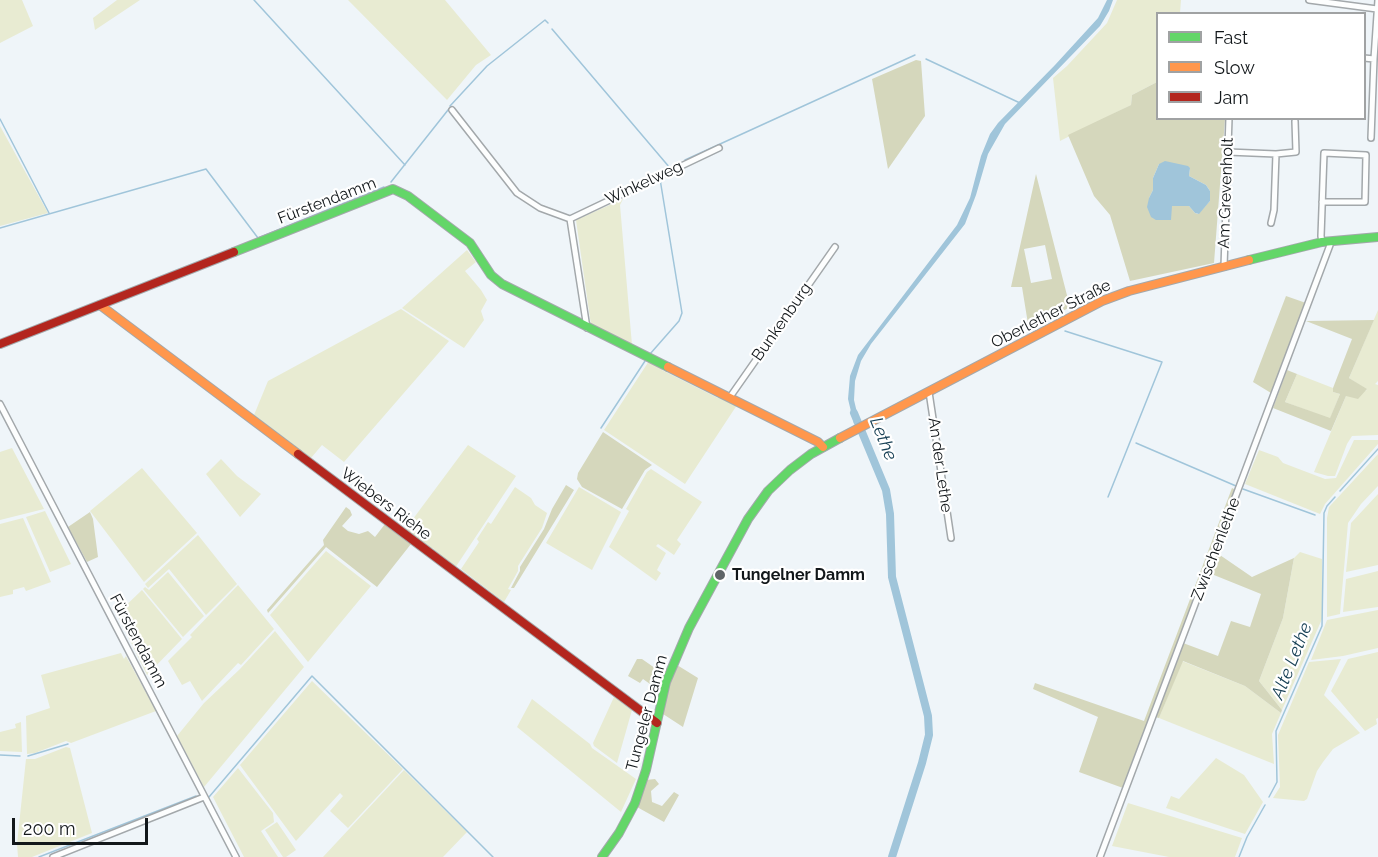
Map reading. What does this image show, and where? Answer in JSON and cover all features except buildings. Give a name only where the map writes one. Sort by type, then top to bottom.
[{"type":"street","points":[[1310,0],[1377,9]]},
{"type":"street","points":[[1371,138],[1378,0]]},
{"type":"street","points":[[1366,58],[1374,59]]},
{"type":"street","points":[[452,110],[517,193],[540,208],[570,219],[587,328]]},
{"type":"street","name":"Am Grevenholt","points":[[1224,267],[1229,120]]},
{"type":"street","points":[[1228,152],[1276,154],[1296,152],[1295,121]]},
{"type":"street","name":"Winkelweg","points":[[570,219],[719,148]]},
{"type":"street","name":"Zwischenlethe","points":[[1100,857],[1330,245],[1326,242],[1322,202],[1324,153],[1366,155],[1365,202],[1322,202]]},
{"type":"street","points":[[1271,223],[1274,210],[1276,154]]},
{"type":"street","name":"Fürstendamm","points":[[0,344],[393,189],[408,196],[470,243],[491,275],[502,284],[730,397],[818,442],[823,447]]},
{"type":"street","name":"Oberlether Straße","points":[[865,425],[1102,301],[1129,291],[1326,242],[1378,238]]},
{"type":"street","name":"Bunkenburg","points":[[730,397],[835,247]]},
{"type":"street","name":"Wiebers Riehe","points":[[100,305],[657,723]]},
{"type":"street","name":"An der Lethe","points":[[929,392],[951,538]]},
{"type":"street","name":"Fürstendamm","points":[[0,404],[236,857]]},
{"type":"street","name":"Tungeler Damm","points":[[602,857],[619,833],[635,803],[646,770],[666,682],[677,653],[748,519],[781,477],[823,447],[865,425]]},
{"type":"street","points":[[53,857],[204,796]]},
{"type":"green space","points":[[0,0],[22,0],[33,26],[0,43]]},
{"type":"green space","points":[[117,0],[140,0],[95,30],[93,18]]},
{"type":"green space","points":[[348,0],[445,0],[491,55],[476,65],[447,100]]},
{"type":"green space","points":[[1117,0],[1181,0],[1180,12],[1156,12],[1156,83],[1132,95],[1131,105],[1060,141],[1053,78],[1107,23]]},
{"type":"green space","points":[[916,60],[921,61],[925,116],[888,169],[872,79]]},
{"type":"green space","points":[[1156,83],[1156,120],[1225,120],[1214,263],[1130,281],[1110,215],[1094,196],[1068,135],[1131,105],[1132,95]],"holes":[[[1159,164],[1190,168],[1189,176],[1206,185],[1210,191],[1210,201],[1198,214],[1189,206],[1171,206],[1149,198],[1153,190],[1153,178]]]},
{"type":"green space","points":[[0,126],[48,213],[0,226]]},
{"type":"green space","points":[[1036,174],[1070,307],[1029,330],[1022,287],[1011,287]],"holes":[[[1045,245],[1052,279],[1031,283],[1024,249]]]},
{"type":"green space","points":[[623,199],[620,205],[632,345],[591,325],[576,220]]},
{"type":"green space","points":[[467,250],[476,262],[465,271],[487,300],[481,311],[484,320],[464,348],[402,308]]},
{"type":"green space","points":[[1286,296],[1306,303],[1271,393],[1253,382]]},
{"type":"green space","points":[[401,309],[449,341],[344,462],[322,445],[311,458],[254,415],[268,381]]},
{"type":"green space","points":[[1378,310],[1378,381],[1375,384],[1378,385],[1378,435],[1352,436],[1335,476],[1314,472],[1346,396],[1367,390],[1349,378]]},
{"type":"green space","points":[[1374,320],[1349,378],[1367,389],[1358,399],[1346,396],[1331,431],[1273,408],[1287,370],[1297,374],[1285,402],[1330,418],[1340,394],[1333,392],[1333,388],[1352,339],[1306,321]]},
{"type":"green space","points":[[649,361],[718,398],[719,396],[737,405],[685,484],[604,430]]},
{"type":"green space","points":[[1297,374],[1333,388],[1333,392],[1340,394],[1330,419],[1285,402]]},
{"type":"green space","points":[[603,432],[652,465],[645,470],[622,509],[582,487],[577,479],[578,473]]},
{"type":"green space","points":[[1354,440],[1378,440],[1378,444],[1325,504],[1320,514],[1245,484],[1259,450],[1278,457],[1283,463],[1325,479],[1336,478]]},
{"type":"green space","points":[[468,445],[516,476],[455,568],[434,553],[433,548],[428,549],[404,531]]},
{"type":"green space","points":[[12,448],[44,509],[0,520],[0,452]]},
{"type":"green space","points":[[1378,454],[1378,486],[1361,504],[1348,523],[1340,614],[1327,617],[1329,507]]},
{"type":"green space","points":[[221,459],[237,476],[261,494],[240,517],[206,474]]},
{"type":"green space","points":[[142,468],[197,533],[144,582],[90,511]]},
{"type":"green space","points":[[651,469],[702,502],[677,540],[681,544],[674,555],[658,544],[656,546],[666,553],[657,570],[661,573],[656,581],[609,547],[629,511],[626,509],[647,472]]},
{"type":"green space","points":[[566,485],[574,490],[514,588],[511,588],[520,567],[544,529]]},
{"type":"green space","points":[[515,487],[547,513],[542,528],[518,566],[518,571],[508,589],[511,590],[504,602],[461,569],[479,542],[477,539],[488,522],[491,524]]},
{"type":"green space","points":[[579,487],[621,512],[592,570],[546,543]]},
{"type":"green space","points":[[1232,488],[1236,490],[1123,788],[1079,772],[1098,717],[1033,689],[1035,683],[1144,721]]},
{"type":"green space","points":[[1378,494],[1378,565],[1346,572],[1351,523]]},
{"type":"green space","points":[[346,507],[352,515],[342,526],[348,531],[359,534],[368,531],[375,537],[385,524],[411,544],[377,587],[326,547],[268,613],[267,610],[324,545],[323,540]]},
{"type":"green space","points":[[45,511],[71,564],[50,572],[26,517]]},
{"type":"green space","points":[[90,512],[98,557],[87,562],[68,527]]},
{"type":"green space","points":[[23,518],[51,582],[26,591],[24,587],[13,590],[13,594],[0,597],[0,524]]},
{"type":"green space","points":[[198,535],[237,584],[206,615],[169,569],[148,588],[145,584]]},
{"type":"green space","points":[[326,551],[371,586],[308,662],[270,615]]},
{"type":"green space","points":[[1300,552],[1322,559],[1322,619],[1282,710],[1259,681],[1283,618],[1294,558]]},
{"type":"green space","points":[[1217,553],[1252,577],[1294,558],[1283,618],[1259,681],[1282,710],[1281,713],[1245,686],[1183,661],[1159,718],[1155,717],[1183,643],[1218,656],[1231,621],[1250,627],[1261,594],[1209,573]]},
{"type":"green space","points":[[1378,571],[1378,607],[1343,612],[1346,579]]},
{"type":"green space","points":[[168,572],[204,616],[183,637],[143,589],[145,587],[149,590]]},
{"type":"green space","points":[[238,585],[274,629],[241,665],[238,663],[202,701],[190,681],[182,685],[168,661]]},
{"type":"green space","points":[[142,590],[182,639],[147,675],[117,614]]},
{"type":"green space","points":[[1378,610],[1378,648],[1311,660],[1327,620]]},
{"type":"green space","points":[[275,631],[304,667],[204,787],[177,736],[204,703]]},
{"type":"green space","points":[[1378,652],[1378,718],[1376,719],[1377,724],[1365,731],[1331,691],[1348,659]]},
{"type":"green space","points":[[121,653],[124,659],[126,656],[156,711],[71,743],[66,741],[27,754],[26,716],[50,708],[41,675]]},
{"type":"green space","points":[[637,659],[642,659],[662,673],[657,689],[643,679],[640,683],[628,676]]},
{"type":"green space","points":[[1341,659],[1324,695],[1360,733],[1333,749],[1317,771],[1307,799],[1304,801],[1273,798],[1280,787],[1278,735],[1309,662]]},
{"type":"green space","points":[[1182,661],[1245,686],[1281,713],[1272,734],[1274,764],[1159,718]]},
{"type":"green space","points":[[677,665],[698,678],[683,727],[663,714],[669,685]]},
{"type":"green space","points":[[312,681],[403,769],[348,828],[330,811],[343,796],[340,793],[296,841],[240,765]]},
{"type":"green space","points":[[614,697],[632,710],[617,763],[593,743]]},
{"type":"green space","points":[[532,699],[590,744],[592,748],[636,779],[621,812],[517,727]]},
{"type":"green space","points":[[21,722],[22,752],[0,751],[0,732],[16,728],[15,724]]},
{"type":"green space","points":[[66,747],[70,748],[92,833],[32,857],[18,857],[17,844],[26,759],[35,759]]},
{"type":"green space","points":[[1216,758],[1244,775],[1263,802],[1245,834],[1166,808],[1171,796],[1179,799]]},
{"type":"green space","points":[[238,768],[273,813],[274,822],[261,831],[278,857],[244,857],[213,797]]},
{"type":"green space","points":[[404,770],[467,832],[443,857],[323,857]]},
{"type":"green space","points":[[655,779],[659,784],[651,791],[652,802],[662,806],[674,792],[679,795],[664,822],[637,807],[646,780]]},
{"type":"green space","points":[[1128,803],[1242,838],[1235,857],[1169,857],[1112,846]]},
{"type":"green space","points":[[277,822],[296,850],[286,857],[283,857],[265,830]]},
{"type":"water","points":[[1107,0],[1113,0],[1100,26],[1005,124],[988,154],[965,224],[871,344],[861,361],[855,381],[854,400],[859,421],[854,424],[848,399],[850,376],[858,355],[957,225],[970,198],[981,156],[990,134],[1098,18]]},
{"type":"water","points":[[1165,161],[1188,166],[1189,176],[1206,185],[1210,191],[1210,201],[1199,214],[1189,206],[1172,206],[1171,220],[1156,220],[1151,217],[1147,207],[1153,190],[1153,178],[1159,164]]},
{"type":"waterway","points":[[254,0],[405,165]]},
{"type":"waterway","points":[[450,106],[487,66],[545,20],[548,23]]},
{"type":"waterway","points":[[552,29],[670,168],[679,163]]},
{"type":"waterway","points":[[685,160],[915,55]]},
{"type":"waterway","points":[[926,59],[1020,103]]},
{"type":"waterway","points":[[391,182],[448,110]]},
{"type":"waterway","points":[[0,119],[49,213]]},
{"type":"waterway","points":[[0,228],[206,169],[258,238],[384,187]]},
{"type":"waterway","points":[[650,354],[679,321],[682,313],[660,179]]},
{"type":"waterway","points":[[1065,331],[1162,362],[1108,497]]},
{"type":"waterway","points":[[601,428],[645,361]]},
{"type":"waterway","name":"Lethe","points":[[854,413],[886,490],[890,514],[892,577],[928,716],[929,735],[922,763],[892,857]]},
{"type":"waterway","points":[[1136,443],[1236,486]]},
{"type":"waterway","name":"Alte Lethe","points":[[1340,491],[1378,449]]},
{"type":"waterway","points":[[1243,489],[1315,515]]},
{"type":"waterway","name":"Alte Lethe","points":[[1269,797],[1277,782],[1276,731],[1322,626],[1324,513],[1335,497]]},
{"type":"waterway","points":[[209,797],[312,676],[493,857]]},
{"type":"waterway","points":[[28,756],[68,744]]},
{"type":"waterway","points":[[0,755],[20,756]]},
{"type":"waterway","points":[[39,857],[196,796]]},
{"type":"waterway","name":"Alte Lethe","points":[[1239,857],[1265,805]]},
{"type":"traffic: fast","points":[[234,252],[393,189],[408,196],[470,243],[491,275],[502,284],[668,367]]},
{"type":"traffic: fast","points":[[1249,260],[1322,242],[1378,237]]},
{"type":"traffic: fast","points":[[602,857],[619,833],[635,803],[646,770],[666,682],[689,628],[748,519],[768,491],[790,470],[811,454],[840,438]]},
{"type":"traffic: slow","points":[[840,438],[1102,301],[1129,291],[1249,260]]},
{"type":"traffic: slow","points":[[100,305],[298,454]]},
{"type":"traffic: slow","points":[[668,367],[818,442],[823,447]]},
{"type":"traffic: jam","points":[[0,344],[234,252]]},
{"type":"traffic: jam","points":[[298,454],[657,723]]},
{"type":"place","name":"Tungelner Damm","points":[[720,575]]}]
